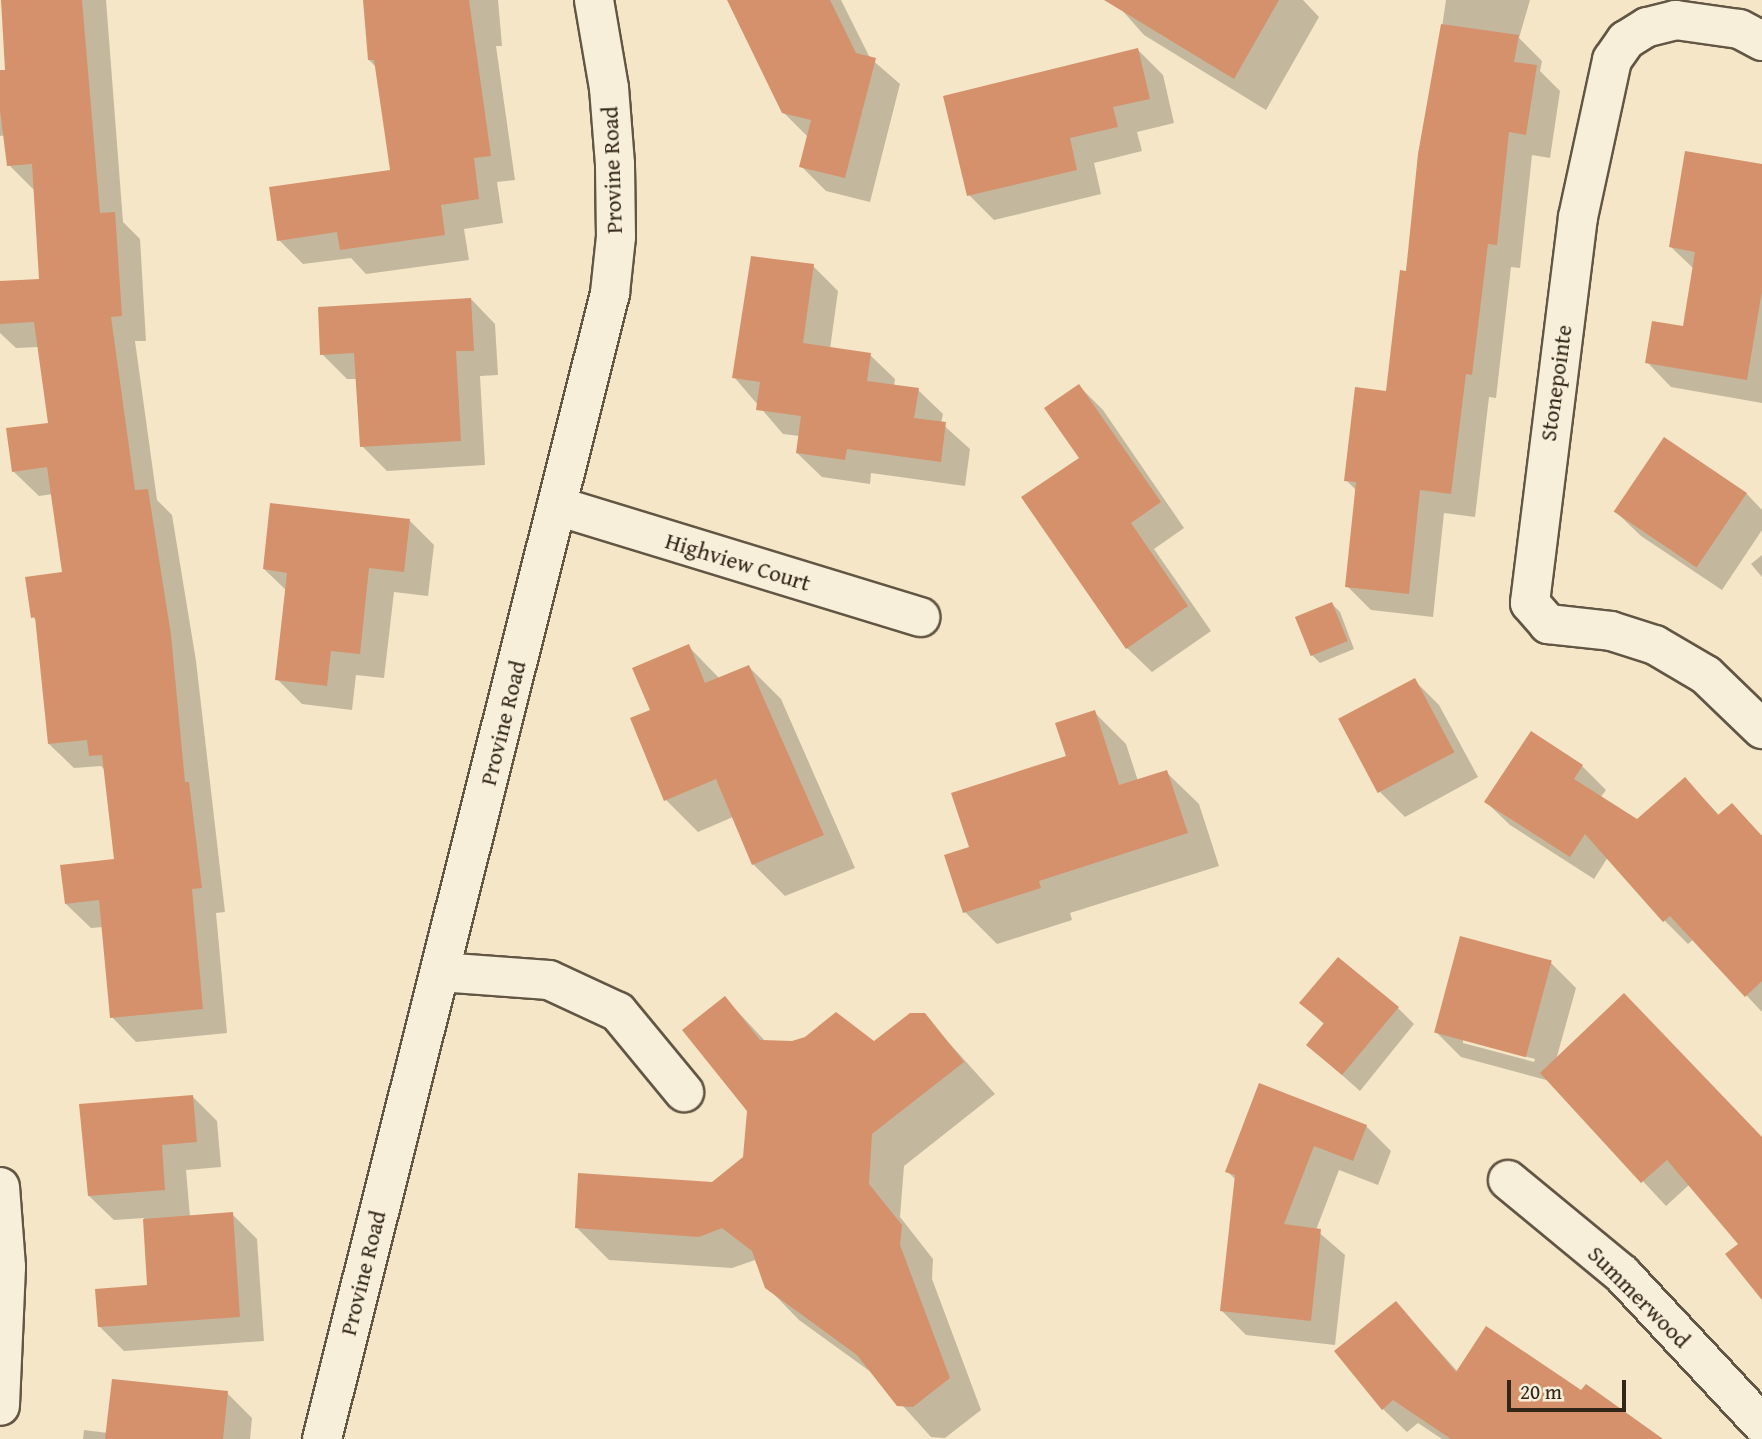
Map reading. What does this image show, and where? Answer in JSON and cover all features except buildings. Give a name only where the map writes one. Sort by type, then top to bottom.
[{"type":"street","name":"Provine Road","points":[[322,1439],[610,293],[616,237],[609,88],[594,0]]},
{"type":"street","name":"Stonepointe","points":[[1762,41],[1739,29],[1676,20],[1647,27],[1626,40],[1612,60],[1578,217],[1530,603],[1548,624],[1611,631],[1655,645],[1706,675],[1762,729]]},
{"type":"street","name":"Highview Court","points":[[556,506],[920,617]]},
{"type":"street","points":[[440,972],[549,980],[618,1012],[684,1092]]},
{"type":"street","name":"Summerwood","points":[[1508,1180],[1622,1274],[1762,1424]]},
{"type":"street","points":[[0,1188],[6,1267],[0,1406]]}]
